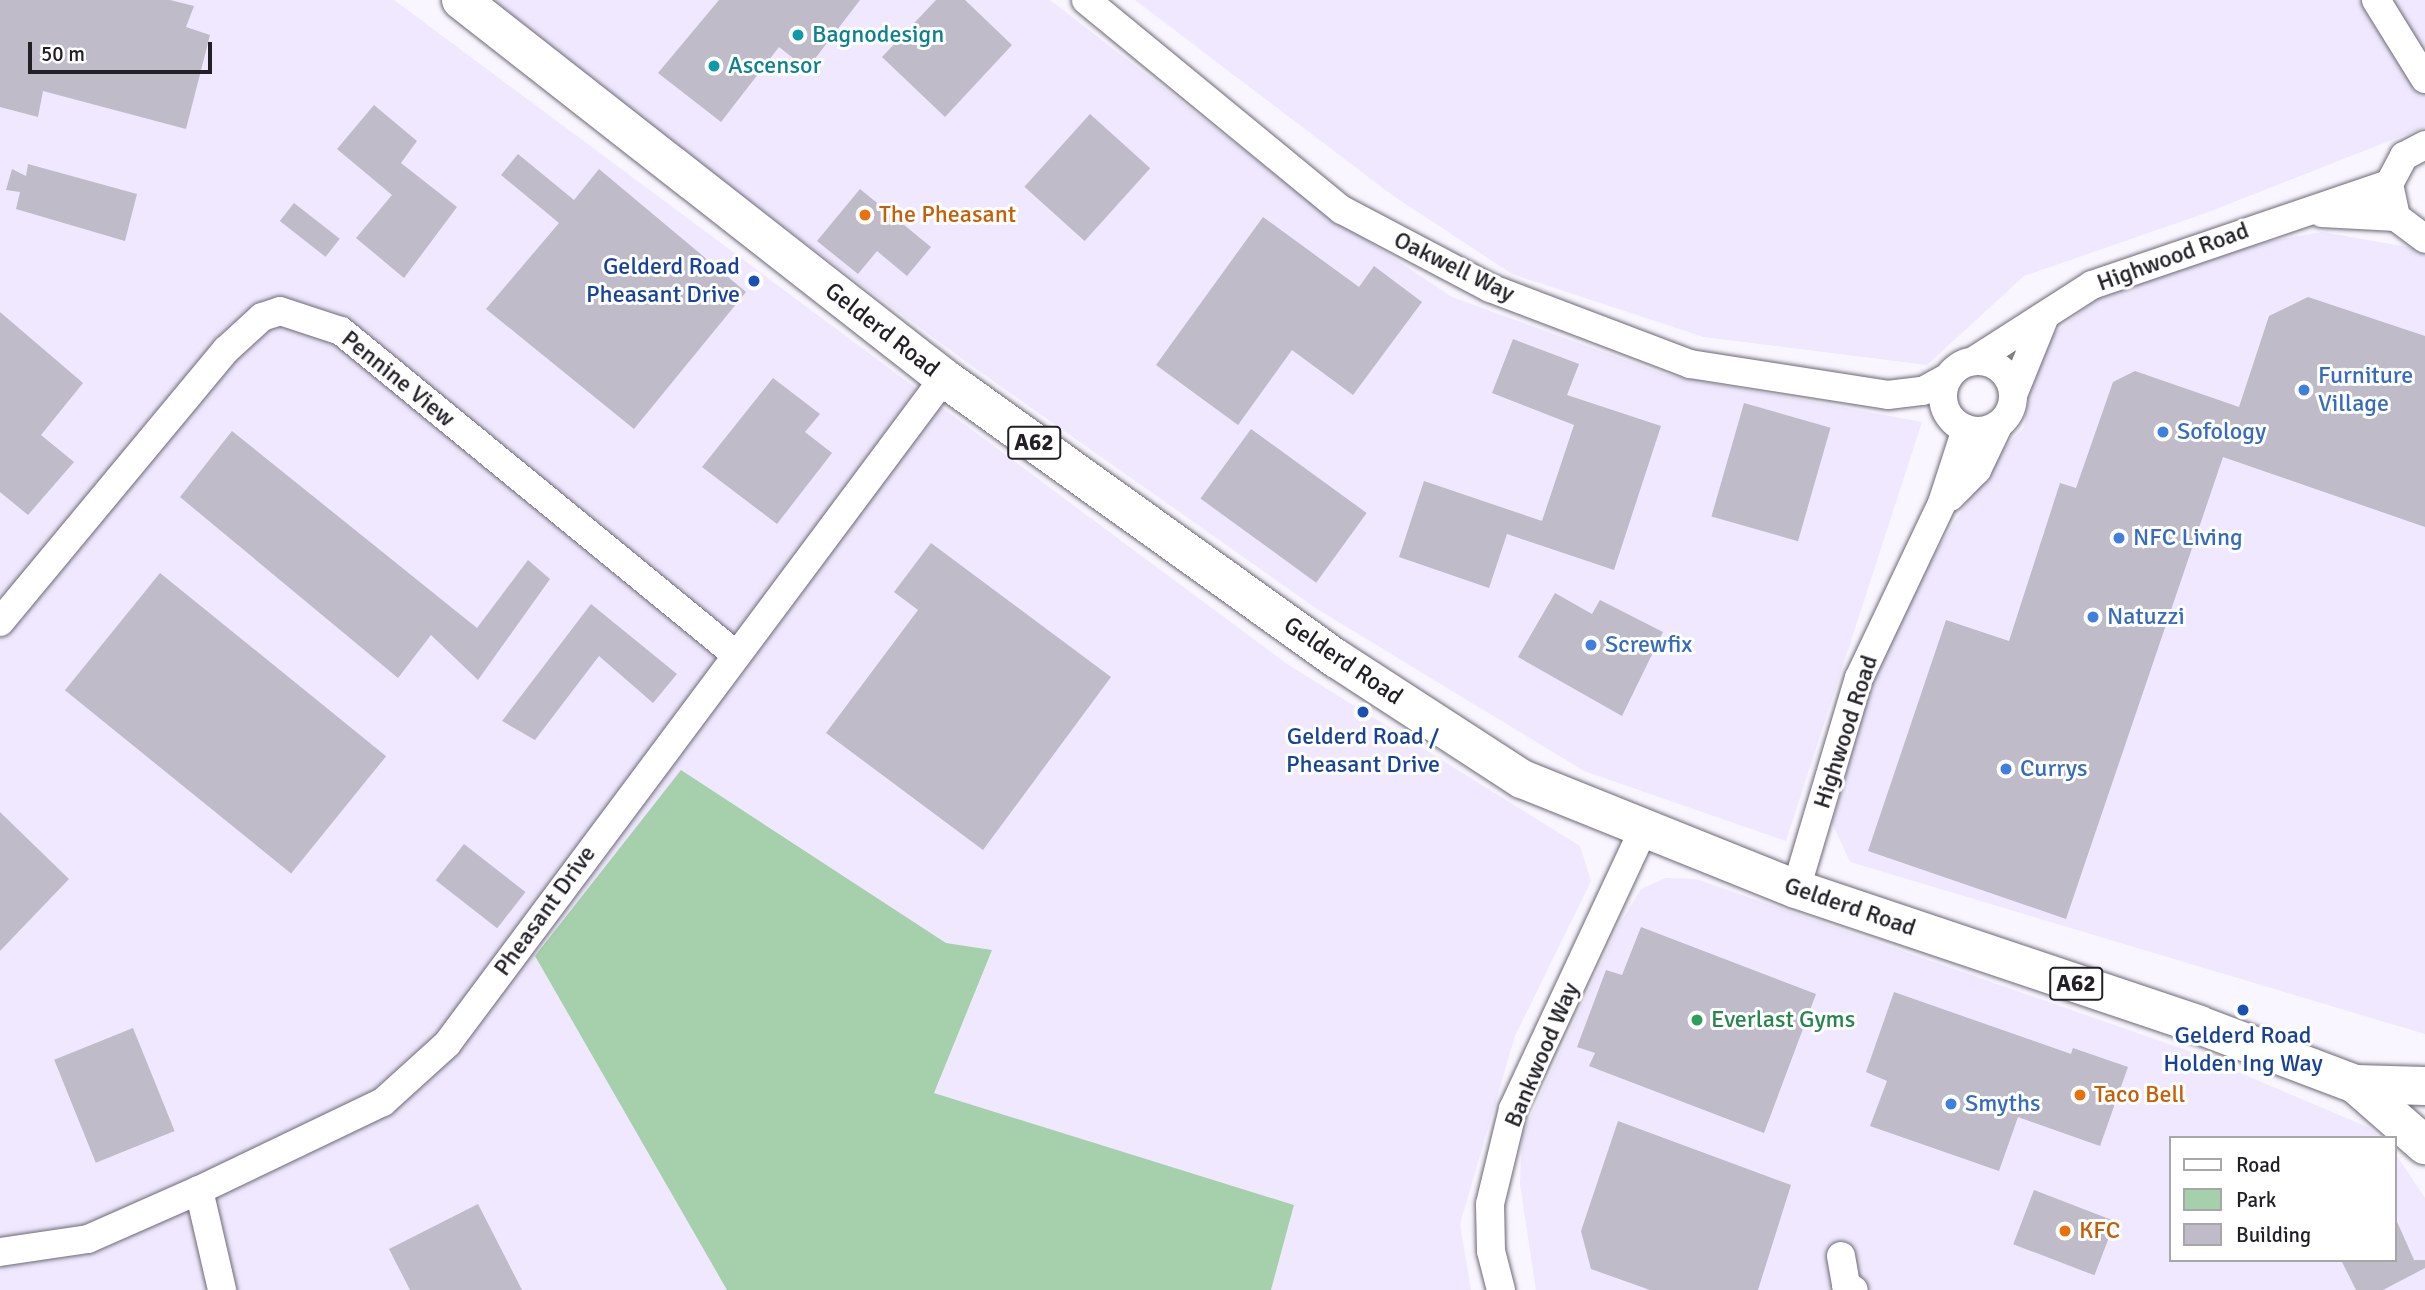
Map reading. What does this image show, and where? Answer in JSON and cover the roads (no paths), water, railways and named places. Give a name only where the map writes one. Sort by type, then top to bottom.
[{"type":"main road","name":"Gelderd Road","points":[[461,0],[944,378],[1348,666],[1522,779],[1643,830],[1796,889],[2199,1025],[2355,1084],[2425,1086]]},
{"type":"main road","name":"Gelderd Road","points":[[2355,1084],[2425,1145]]},
{"type":"street","name":"Oakwell Way","points":[[1086,0],[1342,210],[1490,288],[1690,364],[1888,395],[1923,391],[1947,378]]},
{"type":"street","points":[[2376,0],[2425,79]]},
{"type":"street","points":[[2422,139],[2394,169],[2389,184],[2396,217],[2425,239]]},
{"type":"street","name":"Highwood Road","points":[[1975,360],[2091,285],[2389,184]]},
{"type":"street","name":"Highwood Road","points":[[2307,213],[2396,217]]},
{"type":"street","name":"Pennine View","points":[[0,622],[226,349],[262,317],[280,311],[341,331],[734,653]]},
{"type":"street","points":[[2013,395],[1997,366],[1975,360],[1947,378],[1942,399],[1958,424],[1999,425],[2013,395],[2045,316]]},
{"type":"street","name":"Pheasant Drive","points":[[0,1251],[88,1239],[199,1190],[383,1101],[447,1044],[734,653],[944,378]]},
{"type":"street","name":"Oakwell Way","points":[[1888,395],[1911,410],[1958,424]]},
{"type":"street","name":"Highwood Road","points":[[1796,889],[1859,678],[1942,503],[1958,424]]},
{"type":"street","name":"Highwood Road","points":[[1942,503],[1977,470],[1999,425]]},
{"type":"street","name":"Bankwood Way","points":[[1501,1290],[1491,1251],[1490,1204],[1513,1109],[1643,830]]},
{"type":"street","points":[[199,1190],[222,1290]]},
{"type":"street","points":[[1841,1255],[1846,1285],[1854,1290]]},
{"type":"place","name":"Bagnodesign","points":[[798,35]]},
{"type":"place","name":"Ascensor","points":[[714,66]]},
{"type":"place","name":"The Pheasant","points":[[865,215]]},
{"type":"place","name":"Gelderd Road Pheasant Drive","points":[[754,281]]},
{"type":"place","name":"Furniture Village","points":[[2304,390]]},
{"type":"place","name":"Sofology","points":[[2163,432]]},
{"type":"place","name":"NFC Living","points":[[2119,538]]},
{"type":"place","name":"Natuzzi","points":[[2093,617]]},
{"type":"place","name":"Screwfix","points":[[1591,645]]},
{"type":"place","name":"Gelderd Road / Pheasant Drive","points":[[1363,712]]},
{"type":"place","name":"Currys","points":[[2006,769]]},
{"type":"place","name":"Gelderd Road Holden Ing Way","points":[[2243,1010]]},
{"type":"place","name":"Everlast Gyms","points":[[1697,1020]]},
{"type":"place","name":"Taco Bell","points":[[2080,1095]]},
{"type":"place","name":"Smyths","points":[[1951,1104]]},
{"type":"place","name":"KFC","points":[[2065,1231]]}]
